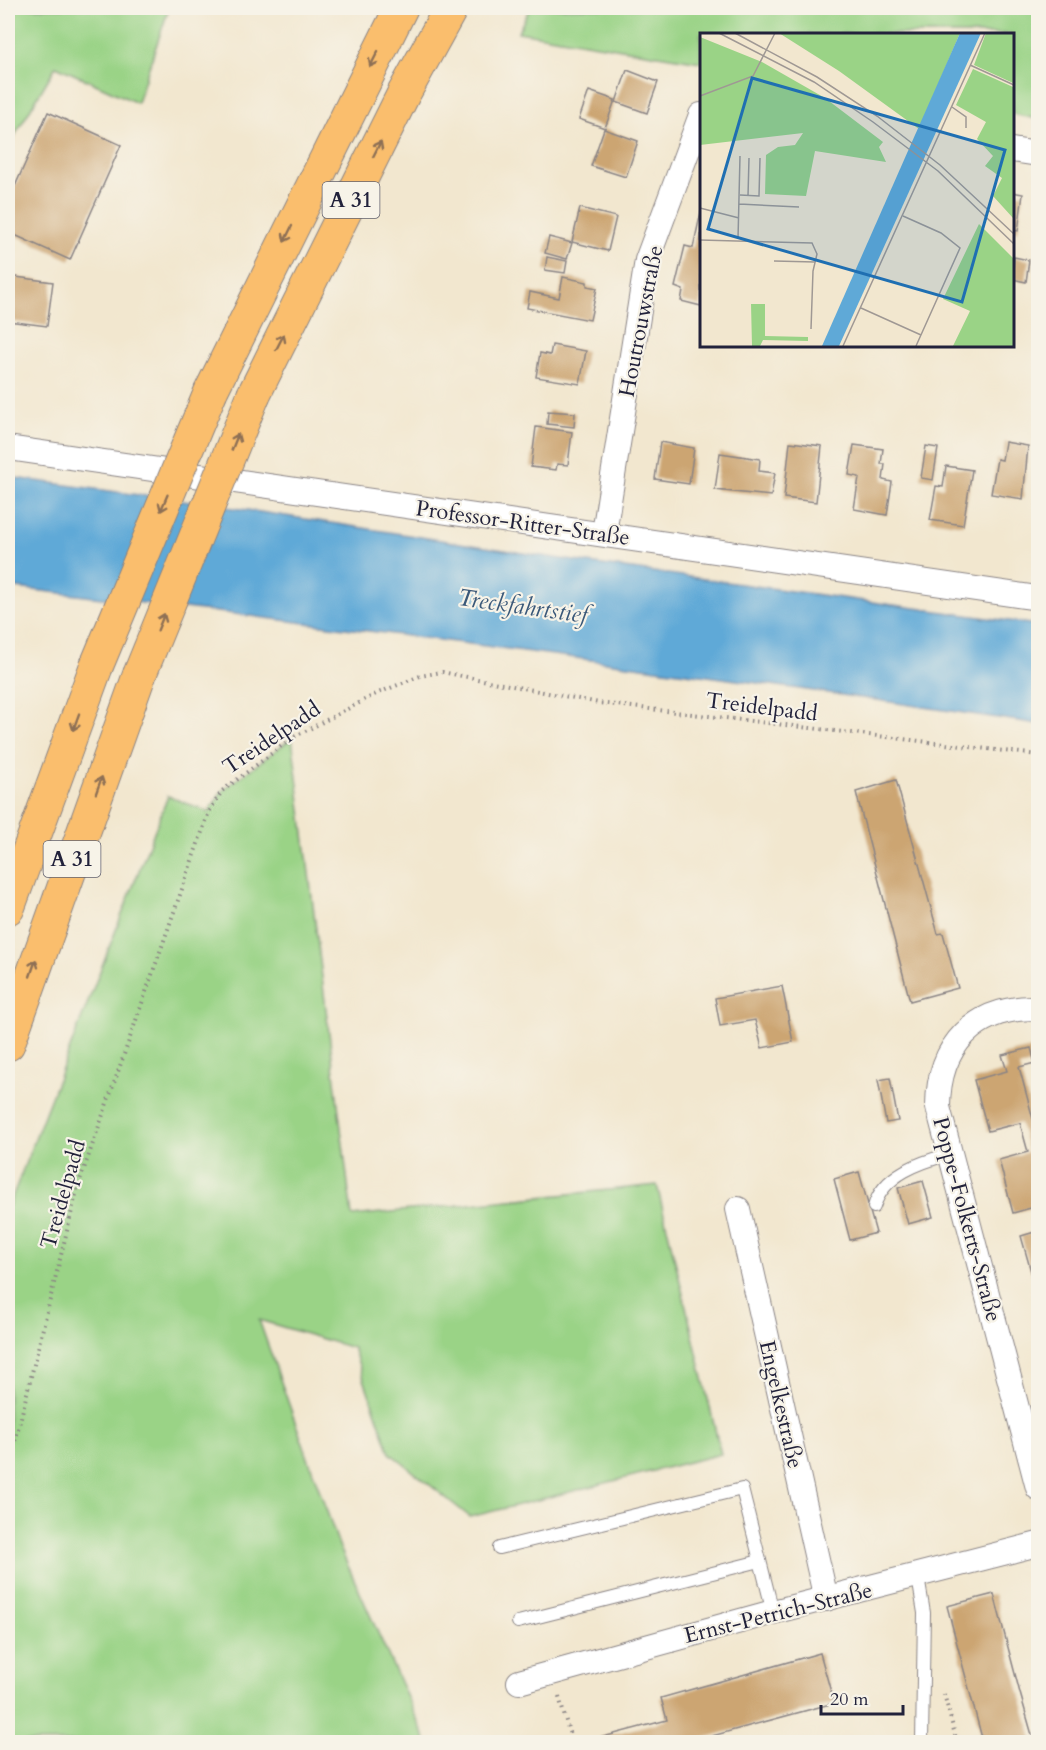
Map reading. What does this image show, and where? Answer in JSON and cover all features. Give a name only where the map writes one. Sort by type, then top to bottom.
[{"type":"highway","name":"A 31","points":[[8,908],[96,667],[211,391],[401,8]]},
{"type":"highway","name":"A 31","points":[[8,1044],[139,676],[254,394],[405,93],[451,8]]},
{"type":"street","name":"Houtrouwstraße","points":[[604,533],[647,260],[700,118]]},
{"type":"street","points":[[1013,150],[1038,153]]},
{"type":"street","name":"Professor-Ritter-Straße","points":[[8,448],[1038,597]]},
{"type":"street","name":"Poppe-Folkerts-Straße","points":[[1038,1008],[1022,1007],[990,1015],[974,1024],[960,1039],[944,1065],[938,1085],[938,1107],[1038,1488]]},
{"type":"street","name":"Engelkestraße","points":[[738,1209],[826,1599]]},
{"type":"street","name":"Ernst-Petrich-Straße","points":[[519,1682],[773,1612],[918,1577],[1038,1544]]},
{"type":"lane","points":[[874,1207],[876,1198],[892,1180],[908,1169],[950,1154]]},
{"type":"lane","points":[[500,1548],[742,1489],[773,1612]]},
{"type":"lane","points":[[518,1622],[760,1561]]},
{"type":"lane","points":[[918,1577],[924,1613],[922,1743]]},
{"type":"path","name":"Treidelpadd","points":[[8,1470],[78,1185],[209,812],[222,790],[292,738],[378,693],[420,676],[442,672],[599,703],[1038,755]]},
{"type":"path","points":[[553,1673],[572,1743]]},
{"type":"green space","points":[[8,8],[169,8],[137,103],[56,66],[8,147]]},
{"type":"green space","points":[[530,8],[1038,8],[1038,119],[1013,114],[1013,33],[700,33],[700,62],[518,32]]},
{"type":"green space","points":[[292,738],[352,1216],[657,1185],[721,1454],[470,1517],[390,1453],[353,1348],[259,1320],[340,1548],[427,1742],[8,1742],[8,1208],[168,796],[209,812],[222,791]]},
{"type":"water","name":"Treckfahrtstief","points":[[8,477],[241,509],[588,563],[1038,625],[1038,724],[524,651],[8,587]]},
{"type":"building","points":[[627,70],[658,82],[647,113],[616,102]]},
{"type":"building","points":[[589,91],[615,100],[605,128],[579,119]]},
{"type":"building","points":[[48,112],[121,145],[70,260],[8,232],[8,202]]},
{"type":"building","points":[[604,129],[638,141],[626,177],[591,166]]},
{"type":"building","points":[[1013,192],[1023,194],[1018,231],[1013,230]]},
{"type":"building","points":[[580,208],[616,217],[608,251],[572,242]]},
{"type":"building","points":[[700,216],[700,306],[681,301],[683,290],[675,287],[685,246],[693,248]]},
{"type":"building","points":[[549,237],[572,243],[567,259],[545,253]]},
{"type":"building","points":[[547,257],[567,261],[565,273],[545,270]]},
{"type":"building","points":[[1014,257],[1029,260],[1026,282],[1013,279]]},
{"type":"building","points":[[8,276],[53,282],[47,326],[8,321]]},
{"type":"building","points":[[563,277],[587,282],[587,286],[597,288],[590,320],[527,308],[530,292],[559,298]]},
{"type":"building","points":[[552,345],[586,351],[580,384],[536,377],[540,353],[550,355]]},
{"type":"building","points":[[548,411],[575,413],[574,427],[547,424]]},
{"type":"building","points":[[536,427],[572,432],[568,465],[557,464],[556,470],[531,467]]},
{"type":"building","points":[[660,442],[694,448],[689,484],[655,479]]},
{"type":"building","points":[[790,442],[822,446],[816,502],[784,498]]},
{"type":"building","points":[[1005,442],[1028,446],[1023,499],[991,494],[997,459],[1002,460]]},
{"type":"building","points":[[854,445],[883,449],[881,464],[885,464],[883,480],[892,482],[887,515],[854,509],[859,477],[849,475]]},
{"type":"building","points":[[926,446],[938,448],[933,480],[921,478]]},
{"type":"building","points":[[720,453],[760,459],[759,471],[775,473],[771,496],[715,490]]},
{"type":"building","points":[[946,466],[972,470],[963,525],[930,520],[936,486],[943,487]]},
{"type":"building","points":[[896,780],[938,934],[943,933],[958,988],[910,1001],[856,792]]},
{"type":"building","points":[[782,986],[793,1042],[762,1048],[755,1020],[720,1026],[715,998]]},
{"type":"building","points":[[1031,1048],[1035,1063],[1019,1067],[1033,1119],[1038,1118],[1038,1206],[1013,1213],[999,1160],[1028,1152],[1020,1123],[988,1131],[974,1080],[1007,1071],[1002,1055]]},
{"type":"building","points":[[890,1078],[898,1121],[886,1123],[878,1080]]},
{"type":"building","points":[[859,1172],[876,1233],[850,1240],[834,1179]]},
{"type":"building","points":[[923,1181],[933,1217],[908,1224],[898,1188]]},
{"type":"building","points":[[1038,1231],[1038,1289],[1036,1289],[1021,1236]]},
{"type":"building","points":[[994,1594],[1034,1742],[983,1742],[947,1606]]},
{"type":"building","points":[[820,1653],[834,1703],[690,1742],[600,1742],[599,1738],[667,1720],[661,1698]]}]
